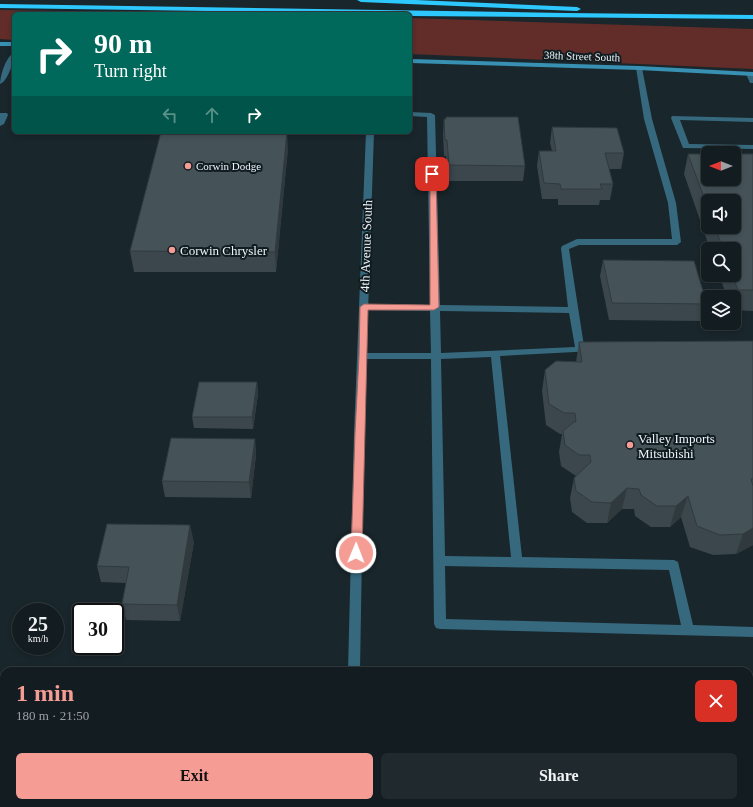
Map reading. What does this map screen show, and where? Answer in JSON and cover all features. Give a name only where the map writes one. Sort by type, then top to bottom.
[{"type":"highway","points":[[361,0],[753,17]]},
{"type":"highway","points":[[0,6],[209,8],[373,12]]},
{"type":"highway","points":[[412,13],[577,17],[753,17]]},
{"type":"street","points":[[0,44],[12,44]]},
{"type":"street","points":[[0,82],[12,59]]},
{"type":"street","name":"38th Street South","points":[[412,61],[640,68],[751,74]]},
{"type":"street","points":[[580,350],[565,248],[577,242],[677,242],[672,203],[648,119],[640,68]]},
{"type":"street","points":[[751,74],[753,81]]},
{"type":"street","points":[[412,114],[432,115],[440,624],[753,632]]},
{"type":"street","points":[[0,115],[4,115],[0,124]]},
{"type":"street","points":[[753,120],[675,118],[686,146],[753,147]]},
{"type":"street","name":"4th Avenue South","points":[[354,667],[359,433],[364,356],[364,307],[370,134]]},
{"type":"street","points":[[364,307],[573,310]]},
{"type":"street","points":[[364,356],[436,356],[604,349]]},
{"type":"street","points":[[495,354],[517,562]]},
{"type":"street","points":[[439,561],[674,564],[688,630]]},
{"type":"shaded area","points":[[0,10],[134,12],[12,12],[12,40],[0,39]]},
{"type":"shaded area","points":[[412,18],[753,29],[753,69],[412,54]]},
{"type":"building","points":[[446,117],[518,117],[525,166],[449,165],[447,140],[445,140],[444,119],[446,119]]},
{"type":"building","points":[[552,127],[617,128],[624,153],[605,153],[613,184],[600,184],[602,189],[561,189],[560,184],[544,183],[539,151],[556,151]]},
{"type":"building","points":[[160,134],[287,134],[275,252],[130,251]]},
{"type":"building","points":[[688,154],[701,154],[701,186],[741,186],[741,154],[753,154],[753,290],[738,290],[735,282],[741,282],[741,242],[720,242],[718,234],[741,234],[741,194],[703,194]]},
{"type":"building","points":[[603,260],[694,261],[703,290],[701,290],[701,304],[612,303]]},
{"type":"building","points":[[753,341],[753,479],[751,479],[753,486],[753,528],[743,534],[720,535],[697,526],[688,496],[676,506],[657,506],[641,495],[639,489],[627,488],[611,503],[592,502],[576,491],[574,478],[591,462],[590,455],[579,455],[565,445],[563,431],[576,422],[575,413],[564,413],[549,404],[545,370],[556,361],[582,362],[579,342]]},
{"type":"building","points":[[199,382],[257,382],[252,417],[192,417]]},
{"type":"building","points":[[171,438],[255,439],[249,482],[162,481]]},
{"type":"building","points":[[107,524],[190,525],[177,605],[124,604],[122,603],[129,567],[97,566]]},
{"type":"place","name":"Corwin Dodge","points":[[188,166]]},
{"type":"place","name":"Corwin Chrysler","points":[[172,250]]},
{"type":"place","name":"Valley Imports Mitsubishi","points":[[630,445]]},
{"type":"route","points":[[356,553],[359,433],[364,356],[364,307],[434,307],[432,174]]}]
